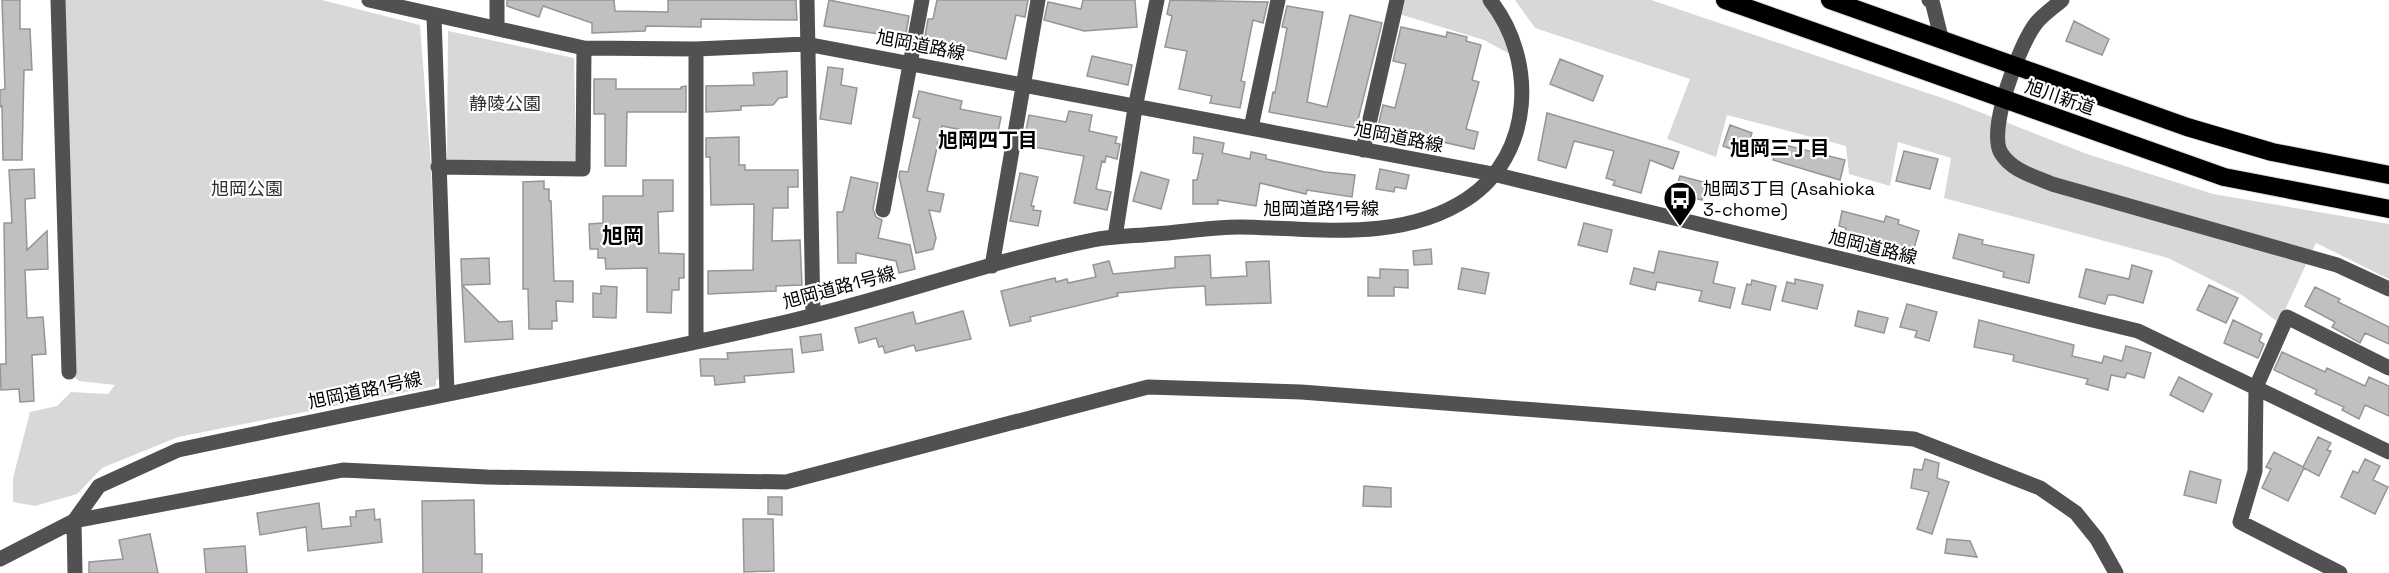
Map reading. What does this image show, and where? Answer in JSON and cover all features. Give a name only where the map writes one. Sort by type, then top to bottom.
[{"type":"highway","name":"旭川新道","points":[[1725,0],[2224,177],[2389,209]]},
{"type":"highway","name":"旭川新道","points":[[1830,0],[2187,127],[2272,152],[2389,175]]},
{"type":"street","points":[[58,0],[69,372]]},
{"type":"street","name":"旭岡道路線","points":[[369,0],[584,48],[696,49],[806,44],[1493,174],[2138,331],[2389,452]]},
{"type":"street","points":[[497,0],[497,28]]},
{"type":"street","points":[[807,0],[806,44],[813,315]]},
{"type":"street","points":[[883,210],[922,0]]},
{"type":"street","points":[[992,266],[1038,0]]},
{"type":"street","points":[[1115,237],[1135,108],[1157,0]]},
{"type":"street","points":[[1251,128],[1278,0]]},
{"type":"street","points":[[1363,150],[1397,0]]},
{"type":"street","name":"旭岡道路1号線","points":[[74,521],[99,486],[178,450],[813,315],[1096,239],[1235,227],[1375,231],[1433,218],[1470,198],[1493,174],[1508,154],[1521,118],[1523,87],[1519,59],[1506,28],[1490,0]]},
{"type":"street","points":[[1929,0],[1932,1],[1941,41]]},
{"type":"street","points":[[2062,0],[2036,23],[2002,100],[1998,124],[2000,151],[2012,167],[2052,184],[2337,265],[2389,289]]},
{"type":"street","points":[[435,16],[438,167],[447,393]]},
{"type":"street","points":[[438,167],[583,170],[584,48]]},
{"type":"street","points":[[696,49],[696,341]]},
{"type":"street","points":[[2340,573],[2240,522],[2255,471],[2256,387],[2287,318],[2389,368]]},
{"type":"street","points":[[0,559],[74,521],[343,470],[487,477],[786,482],[887,453],[1148,387],[1301,392],[1914,439],[2040,488],[2076,513],[2097,539],[2116,573]]},
{"type":"street","points":[[74,521],[75,573]]},
{"type":"green space","name":"旭岡公園","points":[[58,0],[322,0],[420,25],[431,167],[439,379],[436,380],[436,386],[178,437],[102,468],[77,494],[35,506],[13,502],[13,478],[30,412],[57,406],[71,392],[108,394],[115,385],[79,381],[65,368]]},
{"type":"green space","points":[[1402,0],[1490,0],[1519,59],[1484,40],[1399,14]]},
{"type":"green space","points":[[1515,0],[1651,0],[1954,102],[2087,154],[2213,194],[2389,224],[2389,279],[2316,243],[2279,323],[2242,295],[2168,258],[1944,198],[1951,158],[1898,142],[1890,186],[1849,174],[1846,146],[1727,115],[1716,157],[1667,139],[1690,79],[1535,28]]},
{"type":"green space","name":"静陵公園","points":[[448,31],[574,58],[576,162],[447,161]]},
{"type":"building","points":[[2,0],[20,0],[20,29],[30,29],[32,70],[24,70],[22,160],[3,160],[2,106],[0,107],[0,90],[5,89]]},
{"type":"building","points":[[507,0],[614,0],[615,11],[668,12],[668,0],[796,0],[797,20],[701,19],[701,27],[646,26],[645,31],[592,33],[592,23],[543,6],[539,17],[507,6]]},
{"type":"building","points":[[829,0],[909,16],[906,33],[901,32],[900,37],[824,26]]},
{"type":"building","points":[[937,0],[1028,0],[1025,17],[1016,15],[1006,59],[963,49],[961,55],[928,44],[930,37],[925,36],[928,19],[933,19]]},
{"type":"building","points":[[1083,0],[1135,0],[1137,27],[1084,31],[1044,20],[1048,2],[1081,9]]},
{"type":"building","points":[[1170,0],[1268,2],[1263,23],[1253,20],[1241,81],[1245,82],[1240,108],[1210,103],[1212,96],[1179,89],[1187,51],[1165,47],[1172,16],[1167,14]]},
{"type":"building","points":[[1287,6],[1323,12],[1307,102],[1327,107],[1350,15],[1382,23],[1356,128],[1269,112],[1273,92],[1275,93],[1287,28],[1282,27]]},
{"type":"building","points":[[2074,21],[2109,39],[2102,55],[2066,41]]},
{"type":"building","points":[[1401,27],[1446,37],[1447,32],[1467,37],[1466,41],[1481,45],[1472,80],[1479,82],[1466,129],[1478,132],[1474,149],[1407,134],[1405,140],[1377,131],[1383,105],[1395,108],[1406,64],[1393,61]]},
{"type":"building","points":[[1092,56],[1132,65],[1128,85],[1087,76]]},
{"type":"building","points":[[1560,59],[1603,76],[1593,101],[1550,84]]},
{"type":"building","points":[[828,67],[843,69],[841,85],[857,88],[851,124],[820,119]]},
{"type":"building","points":[[787,71],[787,97],[779,98],[773,105],[741,106],[741,110],[706,112],[706,86],[754,85],[753,73]]},
{"type":"building","points":[[594,79],[616,79],[616,89],[681,89],[686,86],[686,112],[627,112],[626,166],[605,166],[605,114],[594,114]]},
{"type":"building","points":[[919,91],[962,101],[960,109],[1001,117],[997,137],[942,126],[927,191],[944,194],[940,212],[929,210],[936,238],[933,249],[916,253],[899,176],[900,171],[908,172],[920,119],[913,117]]},
{"type":"building","points":[[1069,111],[1092,115],[1089,131],[1117,137],[1115,143],[1120,144],[1117,159],[1106,156],[1105,162],[1102,161],[1096,189],[1111,192],[1107,210],[1074,203],[1084,156],[1023,145],[1029,115],[1066,122]]},
{"type":"building","points":[[1547,113],[1679,152],[1673,169],[1650,160],[1641,193],[1613,185],[1615,181],[1606,178],[1614,151],[1574,141],[1566,168],[1538,160]]},
{"type":"building","points":[[1730,125],[1752,133],[1745,154],[1723,146]]},
{"type":"building","points":[[739,137],[739,165],[745,165],[745,170],[798,170],[798,187],[788,187],[788,208],[773,208],[772,241],[800,240],[802,285],[776,286],[776,291],[708,294],[708,271],[753,270],[754,204],[711,205],[710,157],[706,157],[706,138]]},
{"type":"building","points":[[1194,137],[1224,143],[1222,153],[1250,159],[1251,152],[1266,155],[1266,159],[1325,172],[1355,175],[1352,197],[1307,190],[1306,194],[1260,183],[1256,206],[1218,200],[1218,204],[1193,204],[1193,180],[1197,180],[1203,154],[1193,153]]},
{"type":"building","points":[[1777,143],[1845,160],[1840,180],[1773,160]]},
{"type":"building","points":[[1904,151],[1938,159],[1930,189],[1896,181]]},
{"type":"building","points":[[34,169],[35,198],[25,199],[27,250],[47,231],[48,269],[25,270],[27,318],[43,317],[46,354],[32,355],[34,401],[20,402],[19,389],[1,390],[0,364],[6,364],[4,223],[12,223],[9,170]]},
{"type":"building","points":[[1380,169],[1409,175],[1406,189],[1395,187],[1394,192],[1376,189]]},
{"type":"building","points":[[1141,172],[1169,180],[1161,209],[1133,201]]},
{"type":"building","points":[[1020,173],[1038,177],[1031,206],[1034,206],[1033,210],[1041,211],[1038,226],[1010,221]]},
{"type":"building","points":[[1680,176],[1707,183],[1702,200],[1675,193]]},
{"type":"building","points":[[851,177],[878,183],[873,209],[876,217],[882,220],[878,238],[910,245],[915,269],[899,273],[896,261],[856,253],[856,263],[838,263],[837,212],[843,212]]},
{"type":"building","points":[[643,180],[673,180],[673,211],[658,212],[659,253],[684,254],[684,278],[679,278],[679,290],[672,290],[671,313],[647,312],[647,268],[606,269],[605,258],[598,258],[598,249],[590,249],[589,224],[603,223],[603,196],[643,196]]},
{"type":"building","points":[[544,181],[544,189],[549,189],[549,201],[551,201],[554,281],[573,281],[573,302],[556,301],[557,321],[552,321],[552,329],[529,329],[528,289],[523,289],[523,182]]},
{"type":"building","points":[[1842,211],[1884,222],[1886,216],[1899,220],[1898,224],[1919,231],[1914,248],[1903,245],[1901,251],[1869,241],[1868,245],[1844,239],[1846,228],[1839,226]]},
{"type":"building","points":[[1584,223],[1612,230],[1607,252],[1578,245]]},
{"type":"building","points":[[1959,234],[1983,240],[1982,244],[2034,255],[2029,283],[2003,277],[2004,272],[1953,258]]},
{"type":"building","points":[[1431,249],[1432,264],[1414,265],[1413,251]]},
{"type":"building","points":[[1659,251],[1718,262],[1713,283],[1735,288],[1730,308],[1699,301],[1702,291],[1657,282],[1655,290],[1630,284],[1634,268],[1654,273]]},
{"type":"building","points":[[1210,255],[1211,278],[1247,276],[1246,262],[1269,261],[1271,303],[1206,305],[1205,286],[1169,288],[1117,293],[1118,296],[1030,317],[1031,321],[1010,326],[1001,291],[1055,278],[1056,282],[1067,279],[1068,283],[1096,277],[1093,265],[1109,261],[1113,274],[1175,268],[1175,257]]},
{"type":"building","points":[[489,258],[490,284],[462,285],[461,259]]},
{"type":"building","points":[[2132,265],[2152,271],[2143,303],[2114,295],[2108,295],[2105,304],[2079,297],[2086,269],[2129,279]]},
{"type":"building","points":[[1462,268],[1489,273],[1485,294],[1458,289]]},
{"type":"building","points":[[1380,269],[1408,270],[1408,288],[1394,287],[1394,296],[1368,296],[1368,277],[1380,278]]},
{"type":"building","points":[[1795,279],[1823,285],[1817,309],[1782,301],[1787,282],[1795,284]]},
{"type":"building","points":[[1752,280],[1776,286],[1770,310],[1742,304],[1747,284],[1751,285]]},
{"type":"building","points":[[462,285],[499,322],[512,321],[513,339],[465,342]]},
{"type":"building","points":[[2209,285],[2238,298],[2226,323],[2197,310]]},
{"type":"building","points":[[601,286],[617,287],[616,318],[593,317],[593,293],[601,294]]},
{"type":"building","points":[[2315,287],[2340,299],[2338,302],[2389,327],[2389,344],[2365,333],[2360,343],[2332,327],[2335,322],[2305,306]]},
{"type":"building","points":[[1907,304],[1937,312],[1929,341],[1915,337],[1917,331],[1900,327]]},
{"type":"building","points":[[963,311],[971,339],[916,351],[914,345],[885,353],[883,346],[879,347],[876,338],[859,343],[855,328],[913,312],[916,324]]},
{"type":"building","points":[[1858,311],[1888,318],[1884,333],[1855,326]]},
{"type":"building","points":[[1979,320],[2074,345],[2072,356],[2102,363],[2104,356],[2122,361],[2126,346],[2151,353],[2144,378],[2127,373],[2125,378],[2111,375],[2108,390],[2086,384],[2088,379],[2013,361],[2014,355],[1974,347]]},
{"type":"building","points":[[2233,320],[2262,334],[2259,341],[2264,344],[2258,358],[2224,343]]},
{"type":"building","points":[[821,334],[823,350],[802,353],[800,337]]},
{"type":"building","points":[[792,349],[794,372],[744,376],[745,382],[715,385],[714,376],[701,376],[700,359],[728,359],[727,353]]},
{"type":"building","points":[[2282,352],[2325,372],[2327,368],[2365,386],[2369,377],[2389,386],[2389,416],[2365,405],[2359,419],[2342,410],[2344,407],[2315,394],[2317,390],[2274,370]]},
{"type":"building","points":[[2179,377],[2212,394],[2203,412],[2170,395]]},
{"type":"building","points":[[2318,437],[2331,443],[2327,450],[2331,451],[2319,476],[2304,468],[2288,501],[2262,488],[2271,469],[2266,467],[2274,452],[2303,467]]},
{"type":"building","points":[[1925,459],[1939,463],[1937,478],[1949,482],[1932,534],[1917,529],[1929,492],[1911,488],[1914,469],[1922,470]]},
{"type":"building","points":[[2365,459],[2380,466],[2373,480],[2388,487],[2375,514],[2341,497],[2353,471],[2358,473]]},
{"type":"building","points":[[2190,471],[2221,480],[2216,503],[2184,495]]},
{"type":"building","points":[[1364,486],[1391,488],[1391,507],[1363,506]]},
{"type":"building","points":[[768,497],[782,497],[782,515],[768,514]]},
{"type":"building","points":[[474,500],[475,554],[482,554],[482,573],[423,573],[422,501]]},
{"type":"building","points":[[319,503],[322,529],[351,526],[350,517],[356,517],[356,511],[374,509],[375,520],[380,519],[382,542],[308,551],[306,527],[260,535],[257,513]]},
{"type":"building","points":[[743,519],[773,519],[774,571],[744,572]]},
{"type":"building","points":[[150,534],[158,573],[89,573],[89,562],[123,559],[119,540]]},
{"type":"building","points":[[1947,539],[1970,541],[1977,557],[1945,553]]},
{"type":"building","points":[[245,546],[247,573],[206,573],[204,549]]},
{"type":"place","name":"旭岡3丁目 (Asahioka 3-chome)","points":[[1680,227]]},
{"type":"district","name":"旭岡四丁目","points":[[988,140]]},
{"type":"district","name":"旭岡三丁目","points":[[1780,148]]},
{"type":"district","name":"旭岡","points":[[623,235]]}]
